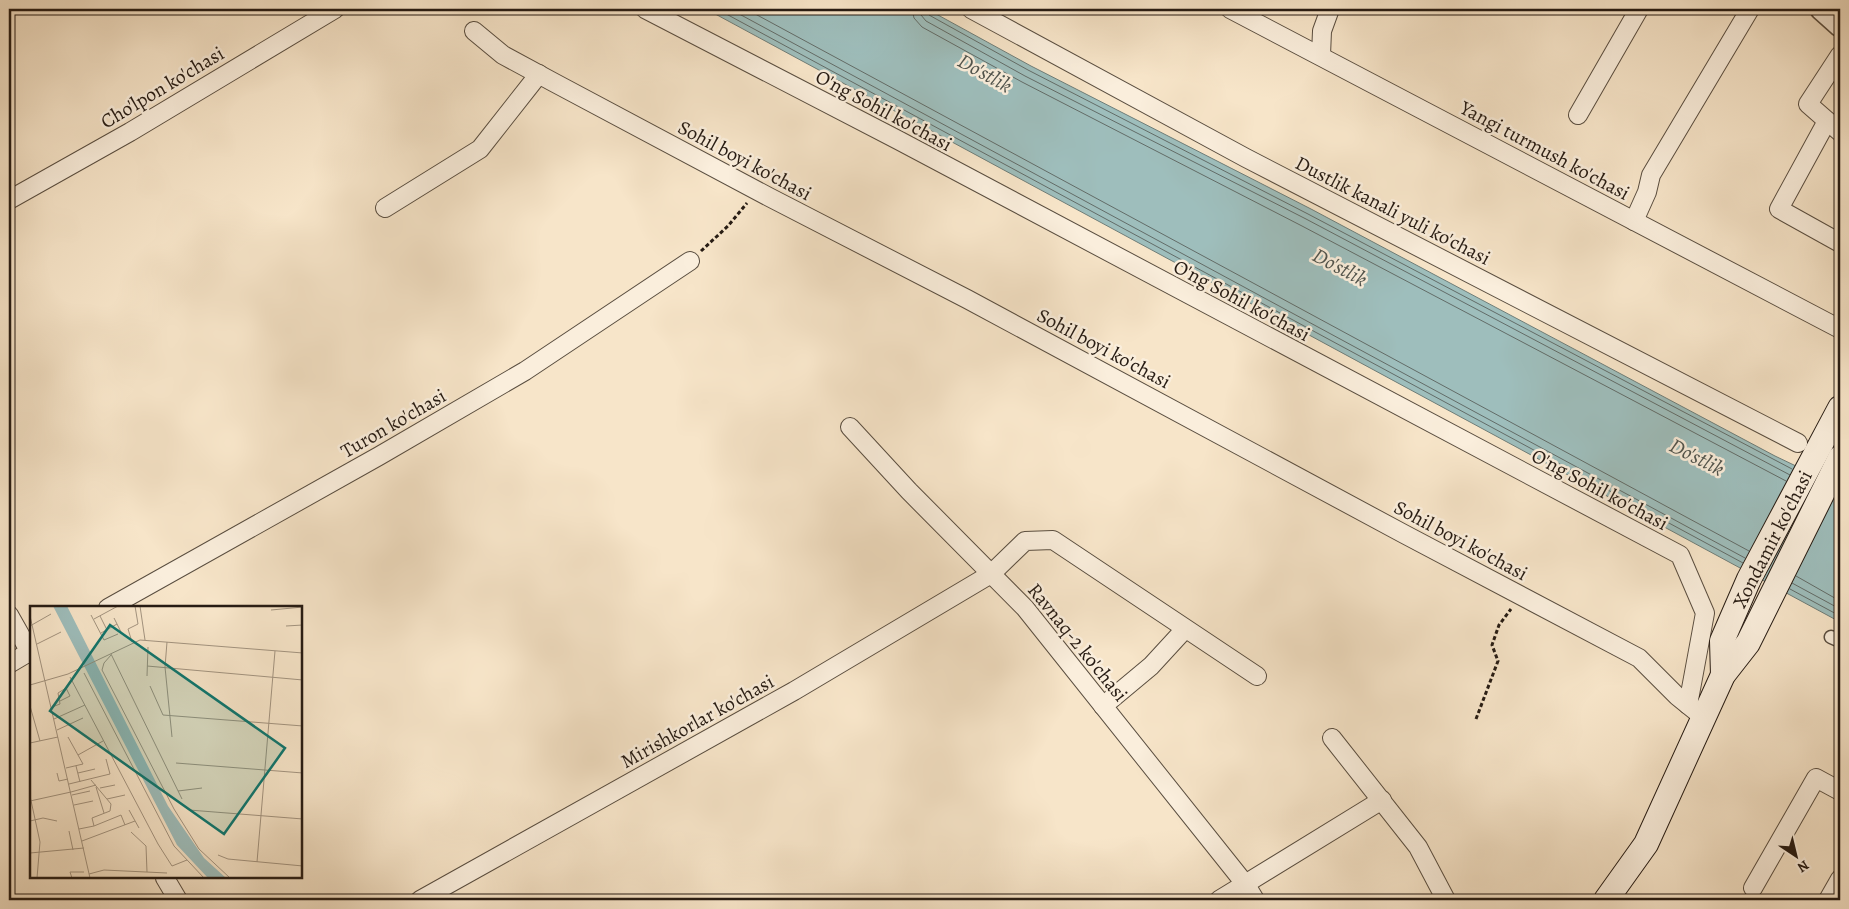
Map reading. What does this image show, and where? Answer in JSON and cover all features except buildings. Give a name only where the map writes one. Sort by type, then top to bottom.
[{"type":"main road","name":"Xondamir ko'chasi","points":[[1722,675],[1722,640],[1750,579],[1840,408]]},
{"type":"main road","name":"Xondamir ko'chasi","points":[[1607,900],[1646,844],[1696,711],[1748,643],[1835,467]]},
{"type":"street","name":"Cho'lpon ko'chasi","points":[[9,200],[130,132],[335,9]]},
{"type":"street","name":"O'ng Sohil ko'chasi","points":[[645,9],[898,140],[1680,555],[1705,613],[1696,711]]},
{"type":"street","name":"Dustlik kanali yuli ko'chasi","points":[[971,9],[1246,158],[1798,443]]},
{"type":"street","name":"Yangi turmush ko'chasi","points":[[1230,9],[1321,55],[1840,329]]},
{"type":"street","points":[[1321,55],[1322,30],[1330,9]]},
{"type":"street","points":[[1578,115],[1639,9]]},
{"type":"street","points":[[1634,221],[1647,192],[1651,175],[1750,9]]},
{"type":"street","points":[[1821,9],[1840,26]]},
{"type":"street","name":"Sohil boyi ko'chasi","points":[[474,31],[503,54],[539,74],[756,190],[967,299],[1519,596],[1639,658],[1659,679],[1696,711]]},
{"type":"street","points":[[1840,55],[1808,104],[1834,126],[1779,209],[1840,243]]},
{"type":"street","points":[[386,208],[480,149],[539,74]]},
{"type":"street","name":"Turon ko'chasi","points":[[112,606],[379,456],[525,371],[690,261]]},
{"type":"street","name":"Ravnaq-2 ko'chasi","points":[[850,427],[909,491],[1026,608],[1246,885],[1255,900]]},
{"type":"street","name":"Mirishkorlar ko'chasi","points":[[420,900],[794,691],[991,574],[1025,541],[1053,540],[1257,676]]},
{"type":"street","points":[[9,615],[30,650]]},
{"type":"street","points":[[1103,706],[1151,666],[1185,629]]},
{"type":"street","points":[[9,664],[30,653]]},
{"type":"street","points":[[1332,738],[1418,847],[1446,900]]},
{"type":"street","points":[[1753,888],[1816,778],[1840,791]]},
{"type":"street","points":[[1220,900],[1382,800]]},
{"type":"street","points":[[166,879],[178,900]]},
{"type":"street","points":[[1828,900],[1840,879]]},
{"type":"path","points":[[690,261],[728,226],[756,190]]},
{"type":"path","points":[[1476,719],[1498,661],[1492,645],[1500,625],[1519,596]]},
{"type":"water","name":"Do'stlik","points":[[706,9],[927,9],[1031,66],[1311,209],[1775,456],[1840,487],[1840,622]]}]
